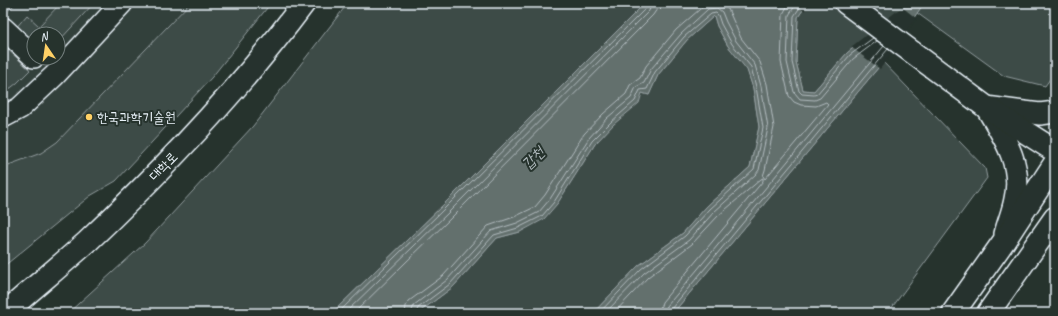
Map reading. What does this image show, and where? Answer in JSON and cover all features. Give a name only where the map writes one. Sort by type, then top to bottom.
[{"type":"main road","name":"대학로","points":[[5,313],[86,243],[166,163],[225,101],[282,33],[304,3]]},
{"type":"main road","points":[[846,3],[986,107],[1047,146]]},
{"type":"main road","points":[[953,313],[1004,241],[1055,162]]},
{"type":"main road","points":[[988,313],[1055,218]]},
{"type":"street","points":[[3,117],[20,108],[54,76],[122,3]]},
{"type":"street","points":[[3,28],[26,50]]},
{"type":"street","points":[[43,66],[54,76]]},
{"type":"street","points":[[986,107],[1040,114],[1054,112]]},
{"type":"street","points":[[986,107],[1010,149],[1016,166],[1016,198],[1004,241]]},
{"type":"shaded area","name":"한국과학기술원","points":[[3,3],[271,3],[212,77],[116,181],[90,196],[3,267]]},
{"type":"shaded area","points":[[3,3],[15,4],[3,16]]},
{"type":"shaded area","points":[[61,3],[94,3],[66,33],[66,26],[39,26]]},
{"type":"shaded area","points":[[190,3],[271,3],[212,77],[116,181],[90,196],[3,267],[3,167],[41,153],[57,142]]},
{"type":"shaded area","points":[[348,3],[645,3],[443,205],[332,313],[68,313],[145,243],[253,126]]},
{"type":"shaded area","points":[[808,3],[910,3],[847,53],[814,91],[803,90],[796,62],[798,17]]},
{"type":"shaded area","points":[[924,3],[1055,3],[1055,72],[1045,86],[1004,76],[917,13]]},
{"type":"shaded area","points":[[27,15],[39,26],[26,26],[26,38],[15,29]]},
{"type":"shaded area","points":[[714,16],[717,26],[728,46],[747,69],[753,88],[759,127],[750,167],[707,206],[683,233],[638,266],[595,311],[596,313],[418,313],[453,287],[497,238],[520,232],[557,204],[595,144],[642,93],[649,95],[658,75],[687,40]]},
{"type":"shaded area","points":[[3,45],[30,70],[3,94]]},
{"type":"shaded area","points":[[883,62],[985,168],[987,178],[888,313],[673,313]]},
{"type":"water","name":"갑천","points":[[645,3],[808,3],[798,17],[796,62],[803,90],[814,91],[847,53],[910,3],[924,3],[888,56],[673,313],[596,313],[595,311],[638,266],[683,233],[707,206],[750,167],[759,127],[753,88],[747,70],[728,46],[717,26],[714,16],[687,40],[658,75],[649,95],[642,93],[639,103],[614,124],[595,144],[557,204],[544,219],[520,232],[497,238],[453,287],[418,313],[332,313],[443,205]]},
{"type":"pier","points":[[793,3],[810,3],[804,11]]},
{"type":"pier","points":[[902,7],[916,18],[880,69],[851,47]]},
{"type":"place","name":"한국과학기술원","points":[[89,117]]}]
